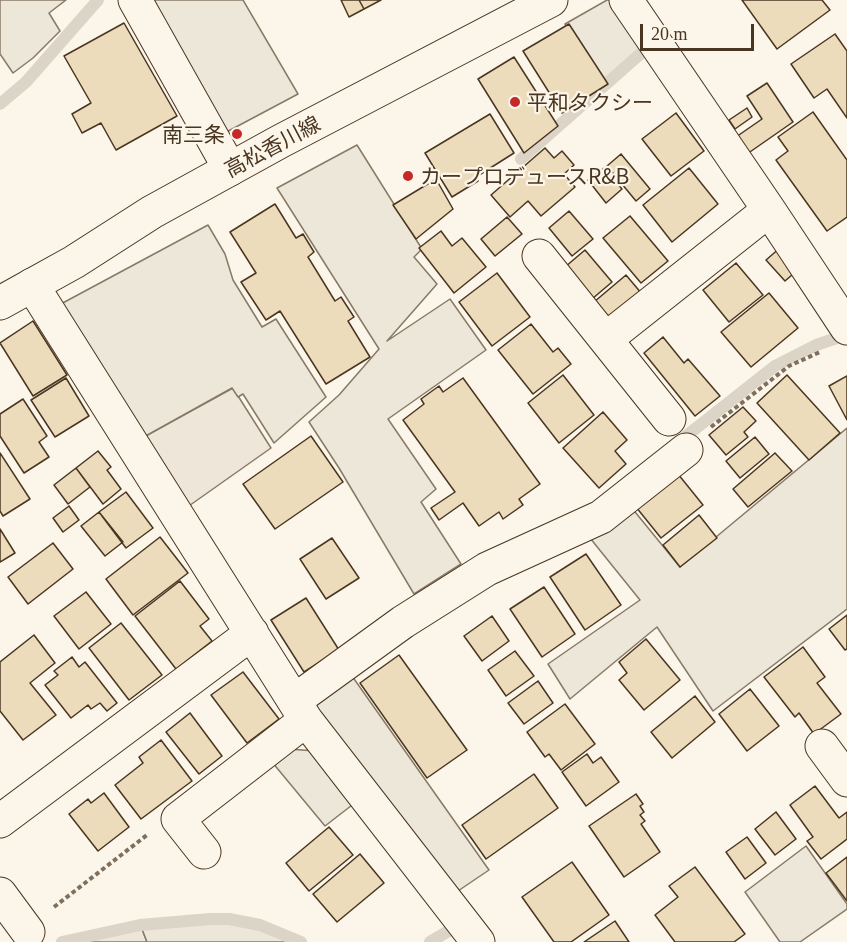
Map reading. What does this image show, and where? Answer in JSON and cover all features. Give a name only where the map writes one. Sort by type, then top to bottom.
[{"type":"main road","points":[[135,0],[230,169]]},
{"type":"main road","name":"高松香川線","points":[[10,293],[74,262],[152,212],[230,169],[551,0]]},
{"type":"main road","points":[[626,0],[770,210],[837,339]]},
{"type":"main road","points":[[606,339],[770,210]]},
{"type":"main road","points":[[539,256],[669,419]]},
{"type":"main road","points":[[10,293],[252,633],[300,711],[478,942]]},
{"type":"main road","points":[[204,852],[178,819],[403,622],[486,568],[601,517],[686,450]]},
{"type":"main road","points":[[0,821],[252,633]]},
{"type":"main road","points":[[822,746],[847,780]]},
{"type":"main road","points":[[0,894],[28,932]]},
{"type":"path","points":[[686,450],[697,438],[789,366],[837,339]]},
{"type":"path","points":[[28,932],[34,924],[69,895],[162,823],[178,819]]},
{"type":"shaded area","points":[[0,0],[66,0],[49,13],[60,31],[33,58],[13,73],[0,54]]},
{"type":"shaded area","points":[[142,0],[243,0],[298,94],[219,136]]},
{"type":"shaded area","points":[[607,0],[613,0],[645,47],[602,85],[565,24]]},
{"type":"shaded area","points":[[357,145],[422,249],[414,257],[437,284],[387,341],[450,299],[486,350],[388,419],[436,489],[421,502],[461,564],[414,594],[309,422],[339,395],[379,349],[277,188]]},
{"type":"shaded area","points":[[208,225],[225,254],[233,280],[262,327],[276,319],[326,397],[274,443],[243,394],[238,397],[232,388],[142,438],[59,305]]},
{"type":"shaded area","points":[[233,388],[271,448],[186,508],[142,438]]},
{"type":"shaded area","points":[[847,428],[847,609],[713,711],[657,627],[570,699],[548,664],[640,600],[590,538],[631,507],[680,567]]},
{"type":"shaded area","points":[[352,676],[489,870],[455,893],[311,705]]},
{"type":"shaded area","points":[[288,749],[316,751],[356,802],[325,826],[272,762]]},
{"type":"shaded area","points":[[806,846],[847,904],[847,909],[800,942],[780,942],[745,892]]},
{"type":"shaded area","points":[[230,923],[254,927],[291,942],[147,942],[142,929]]},
{"type":"shaded area","points":[[142,929],[147,942],[85,942],[112,935]]},
{"type":"building","points":[[341,0],[359,0],[364,9],[349,17]]},
{"type":"building","points":[[359,0],[381,0],[364,9]]},
{"type":"building","points":[[742,0],[822,0],[830,10],[777,49]]},
{"type":"building","points":[[124,23],[177,116],[116,150],[101,123],[82,133],[72,114],[91,103],[64,56]]},
{"type":"building","points":[[569,24],[608,84],[562,113],[523,51]]},
{"type":"building","points":[[835,34],[847,51],[847,118],[827,89],[814,98],[791,64]]},
{"type":"building","name":"平和タクシー","points":[[514,57],[558,126],[524,153],[478,79]]},
{"type":"building","points":[[767,83],[793,122],[747,154],[736,137],[762,119],[747,96]]},
{"type":"building","points":[[747,108],[752,117],[735,129],[729,120]]},
{"type":"building","points":[[813,112],[847,160],[847,217],[827,231],[776,160],[788,151],[778,137]]},
{"type":"building","points":[[676,113],[704,151],[671,176],[642,139]]},
{"type":"building","points":[[490,114],[514,153],[476,177],[478,181],[452,197],[425,153]]},
{"type":"building","points":[[545,148],[554,158],[562,151],[574,165],[564,174],[575,187],[541,216],[528,201],[510,217],[491,195]]},
{"type":"building","points":[[621,154],[650,189],[636,201],[607,166]]},
{"type":"building","points":[[604,168],[622,189],[606,203],[588,180]]},
{"type":"building","points":[[689,168],[718,204],[672,242],[643,205]]},
{"type":"building","points":[[436,179],[453,209],[416,239],[393,205]]},
{"type":"building","points":[[275,204],[296,238],[303,234],[314,252],[308,257],[335,301],[341,297],[354,317],[348,321],[370,357],[326,384],[280,311],[266,320],[241,282],[256,273],[230,232]]},
{"type":"building","points":[[569,211],[593,239],[572,256],[549,228]]},
{"type":"building","points":[[630,216],[668,261],[641,283],[603,238]]},
{"type":"building","points":[[507,217],[522,234],[495,256],[481,239]]},
{"type":"building","points":[[441,231],[452,246],[462,238],[486,267],[454,293],[419,248]]},
{"type":"building","points":[[781,247],[800,268],[785,281],[766,260]]},
{"type":"building","points":[[585,250],[612,282],[592,299],[565,267]]},
{"type":"building","points":[[736,263],[763,295],[729,322],[703,290]]},
{"type":"building","points":[[497,273],[530,317],[492,346],[459,302]]},
{"type":"building","points":[[626,275],[642,294],[610,321],[594,302]]},
{"type":"building","points":[[769,293],[798,328],[751,367],[721,332]]},
{"type":"building","points":[[33,321],[67,375],[33,396],[0,343]]},
{"type":"building","points":[[531,324],[553,352],[558,348],[571,364],[533,394],[498,350]]},
{"type":"building","points":[[663,337],[684,363],[688,359],[720,396],[695,416],[644,353]]},
{"type":"building","points":[[563,375],[594,415],[559,443],[528,403]]},
{"type":"building","points":[[787,375],[840,433],[809,460],[757,403]]},
{"type":"building","points":[[847,376],[847,420],[829,386]]},
{"type":"building","points":[[66,378],[89,416],[55,437],[31,400]]},
{"type":"building","points":[[463,378],[540,484],[519,499],[523,505],[503,519],[499,512],[479,526],[463,503],[439,520],[431,508],[455,492],[403,420],[424,404],[421,399],[439,386],[443,392]]},
{"type":"building","points":[[23,399],[47,436],[39,442],[49,457],[24,473],[0,436],[0,414]]},
{"type":"building","points":[[743,407],[756,421],[744,432],[748,437],[726,455],[709,435]]},
{"type":"building","points":[[603,412],[627,440],[615,451],[626,464],[599,488],[563,448]]},
{"type":"building","points":[[311,436],[343,482],[275,529],[243,484]]},
{"type":"building","points":[[755,437],[769,454],[740,478],[726,461]]},
{"type":"building","points":[[98,451],[111,467],[107,470],[121,489],[103,504],[76,468]]},
{"type":"building","points":[[0,453],[30,499],[3,516],[0,511]]},
{"type":"building","points":[[775,453],[792,471],[748,507],[733,489]]},
{"type":"building","points":[[76,468],[90,487],[68,504],[54,485]]},
{"type":"building","points":[[678,474],[703,505],[661,538],[636,507]]},
{"type":"building","points":[[126,492],[153,528],[126,548],[99,512]]},
{"type":"building","points":[[69,506],[79,520],[63,532],[53,518]]},
{"type":"building","points":[[99,512],[123,542],[105,556],[81,526]]},
{"type":"building","points":[[699,515],[717,538],[680,567],[663,545]]},
{"type":"building","points":[[0,529],[15,553],[0,562]]},
{"type":"building","points":[[160,537],[188,573],[133,615],[106,579]]},
{"type":"building","points":[[332,538],[359,578],[326,599],[300,559]]},
{"type":"building","points":[[53,543],[73,569],[28,604],[8,577]]},
{"type":"building","points":[[586,554],[621,605],[585,630],[550,577]]},
{"type":"building","points":[[180,581],[209,619],[200,626],[212,641],[176,669],[135,616]]},
{"type":"building","points":[[544,587],[575,634],[542,657],[510,609]]},
{"type":"building","points":[[86,592],[111,624],[79,649],[54,616]]},
{"type":"building","points":[[306,598],[339,650],[304,672],[271,620]]},
{"type":"building","points":[[847,615],[847,649],[845,650],[829,629]]},
{"type":"building","points":[[492,616],[509,641],[482,661],[464,636]]},
{"type":"building","points":[[121,623],[162,675],[129,700],[89,648]]},
{"type":"building","points":[[34,635],[55,663],[30,683],[56,715],[23,740],[0,711],[0,662]]},
{"type":"building","points":[[646,639],[680,680],[644,710],[619,680],[627,673],[619,662]]},
{"type":"building","points":[[803,647],[825,677],[817,683],[841,714],[814,734],[799,713],[795,717],[764,677]]},
{"type":"building","points":[[515,651],[534,676],[506,696],[488,670]]},
{"type":"building","points":[[399,655],[467,750],[427,778],[360,683]]},
{"type":"building","points":[[72,657],[79,667],[85,662],[117,703],[107,711],[100,703],[91,709],[88,705],[71,718],[45,685],[58,675],[54,671]]},
{"type":"building","points":[[243,672],[279,719],[247,743],[211,695]]},
{"type":"building","points":[[538,681],[553,703],[524,724],[508,703]]},
{"type":"building","points":[[750,689],[779,726],[747,751],[719,714]]},
{"type":"building","points":[[695,696],[715,722],[672,758],[651,732]]},
{"type":"building","points":[[565,704],[595,744],[561,770],[549,754],[545,757],[527,732]]},
{"type":"building","points":[[190,713],[222,756],[199,774],[166,732]]},
{"type":"building","points":[[161,740],[192,781],[141,819],[115,785],[143,763],[139,757]]},
{"type":"building","points":[[587,754],[593,763],[601,757],[619,782],[586,806],[562,772]]},
{"type":"building","points":[[534,774],[558,808],[486,859],[462,825]]},
{"type":"building","points":[[815,786],[839,818],[847,812],[847,839],[821,859],[807,841],[813,837],[790,805]]},
{"type":"building","points":[[104,793],[129,827],[98,851],[69,814],[88,799],[91,803]]},
{"type":"building","points":[[636,794],[643,804],[640,806],[644,812],[640,815],[645,821],[641,824],[660,852],[624,877],[589,826]]},
{"type":"building","points":[[776,812],[796,839],[775,855],[755,829]]},
{"type":"building","points":[[329,827],[353,855],[309,891],[286,863]]},
{"type":"building","points":[[747,837],[766,863],[745,879],[726,852]]},
{"type":"building","points":[[360,854],[384,883],[337,922],[313,894]]},
{"type":"building","points":[[847,857],[847,901],[826,873]]},
{"type":"building","points":[[572,862],[609,915],[571,942],[554,942],[522,897]]},
{"type":"building","points":[[695,867],[745,934],[734,942],[675,942],[655,915],[678,897],[669,886]]},
{"type":"building","points":[[615,921],[629,942],[584,942]]},
{"type":"waterway","points":[[0,104],[26,82],[98,0]]},
{"type":"waterway","points":[[521,159],[647,48]]},
{"type":"waterway","points":[[676,444],[775,366],[816,345],[837,338]]},
{"type":"waterway","points":[[62,942],[140,925],[210,919],[229,919],[260,925],[301,942]]},
{"type":"waterway","points":[[430,942],[462,923]]},
{"type":"place","name":"平和タクシー","points":[[515,102]]},
{"type":"place","name":"南三条","points":[[237,134]]},
{"type":"place","name":"カープロデュースR&B","points":[[408,176]]}]
